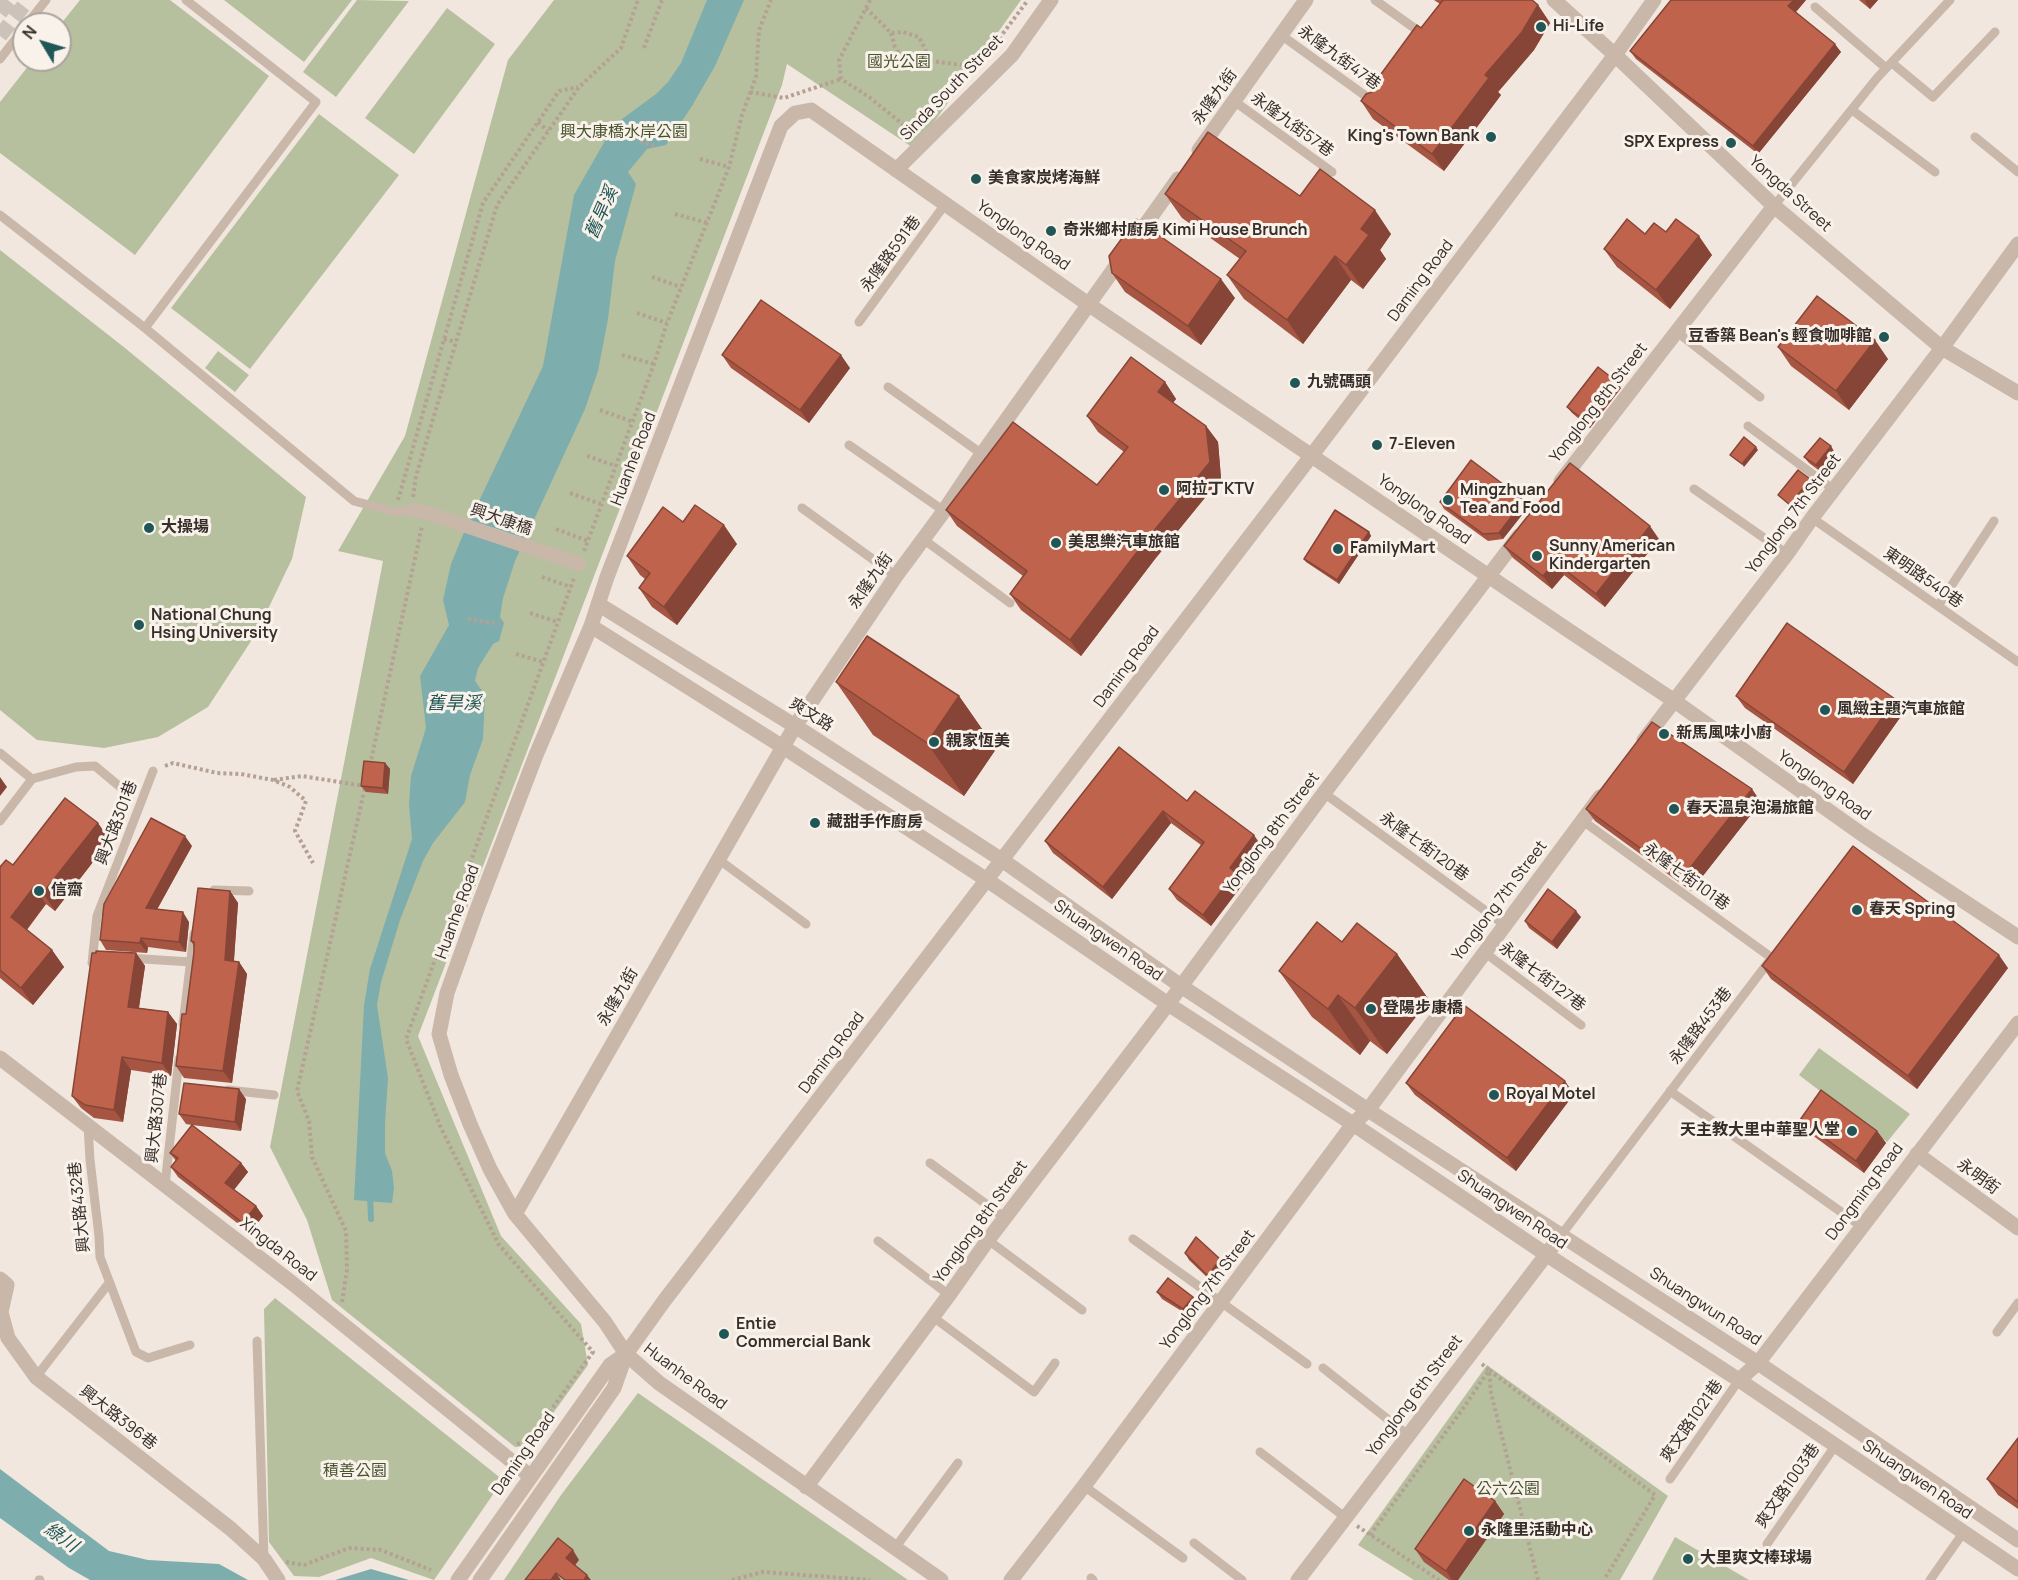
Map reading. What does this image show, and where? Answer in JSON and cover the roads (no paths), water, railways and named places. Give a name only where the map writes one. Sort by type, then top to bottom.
[{"type":"street","name":"Sinda South Street","points":[[896,170],[1012,55],[1051,0]]},
{"type":"street","name":"永隆九街","points":[[515,1214],[795,726],[896,576],[1306,0]]},
{"type":"street","name":"Yongda Street","points":[[1554,0],[1774,206],[1942,348],[2018,393]]},
{"type":"street","name":"Daming Road","points":[[480,1580],[614,1388],[626,1354],[664,1301],[1312,455],[1615,55],[1654,0]]},
{"type":"street","name":"Yonglong Road","points":[[811,110],[1088,304],[1673,700],[1859,840],[2018,937]]},
{"type":"street","name":"Huanhe Road","points":[[811,110],[795,113],[781,126],[591,626],[536,755],[476,912],[447,993],[439,1034],[451,1075],[470,1124],[515,1214],[605,1322],[626,1354],[658,1383],[941,1580]]},
{"type":"street","name":"Yonglong 8th Street","points":[[1553,491],[1774,206]]},
{"type":"street","name":"Yonglong 7th Street","points":[[1631,756],[1787,554],[2018,244]]},
{"type":"street","name":"興大康橋","points":[[411,510],[425,512],[579,564]]},
{"type":"street","name":"Yonglong 8th Street","points":[[806,1487],[933,1317],[988,1239],[1168,1004],[1531,519]]},
{"type":"street","name":"爽文路","points":[[598,604],[795,726],[1002,860]]},
{"type":"street","points":[[591,626],[783,747],[987,880]]},
{"type":"street","name":"Yonglong 7th Street","points":[[1011,1580],[1084,1486],[1353,1124],[1368,1110],[1610,784]]},
{"type":"street","name":"Shuangwen Road","points":[[1002,860],[1181,986],[1368,1110]]},
{"type":"street","name":"Shuangwen Road","points":[[987,880],[1168,1004],[1353,1124],[2018,1569]]},
{"type":"street","name":"Dongming Road","points":[[1738,1380],[1758,1363],[2018,1023]]},
{"type":"street","name":"Xingda Road","points":[[0,1058],[75,1108],[88,1125],[292,1283],[530,1476]]},
{"type":"street","name":"Shuangwun Road","points":[[1368,1110],[1758,1363],[2018,1540]]},
{"type":"street","name":"永明街","points":[[1917,1154],[2018,1228]]},
{"type":"street","name":"Yonglong 6th Street","points":[[1298,1580],[1562,1234]]},
{"type":"street","name":"興大路396巷","points":[[0,1279],[7,1285],[1,1312],[8,1338],[36,1377],[231,1530],[264,1559],[278,1580]]},
{"type":"street","name":"Daming Road","points":[[458,1580],[610,1365],[626,1354]]},
{"type":"lane","points":[[36,12],[46,0]]},
{"type":"lane","points":[[145,328],[316,102],[186,0]]},
{"type":"lane","points":[[1374,0],[1424,35]]},
{"type":"lane","points":[[1774,206],[1889,66],[1950,0]]},
{"type":"lane","points":[[1815,7],[1889,66],[1933,97],[1995,32]]},
{"type":"lane","name":"永隆九街47巷","points":[[1281,35],[1379,105]]},
{"type":"lane","points":[[0,59],[12,44]]},
{"type":"lane","name":"永隆九街57巷","points":[[1234,101],[1332,172]]},
{"type":"lane","points":[[1852,110],[1935,172]]},
{"type":"lane","points":[[1975,137],[2018,172]]},
{"type":"lane","name":"永隆路591巷","points":[[859,322],[946,203]]},
{"type":"lane","points":[[0,215],[145,328],[354,501],[394,512],[411,510]]},
{"type":"lane","points":[[1677,332],[1760,397]]},
{"type":"lane","points":[[888,387],[982,454]]},
{"type":"lane","points":[[1748,426],[1834,490]]},
{"type":"lane","points":[[849,445],[944,511]]},
{"type":"lane","points":[[1694,489],[1787,554]]},
{"type":"lane","points":[[802,508],[896,576]]},
{"type":"lane","name":"東明路540巷","points":[[1812,518],[2018,662]]},
{"type":"lane","points":[[1938,606],[1994,521]]},
{"type":"lane","points":[[923,539],[1010,603]]},
{"type":"lane","points":[[0,753],[32,779]]},
{"type":"lane","points":[[0,821],[32,779],[76,767],[95,766],[125,791]]},
{"type":"lane","name":"興大路301巷","points":[[90,978],[97,916],[153,771]]},
{"type":"lane","name":"永隆七街120巷","points":[[1324,793],[1505,925]]},
{"type":"lane","name":"永隆七街101巷","points":[[1582,821],[1772,958]]},
{"type":"lane","points":[[718,859],[806,924]]},
{"type":"lane","points":[[200,889],[249,891]]},
{"type":"lane","points":[[181,1040],[196,921]]},
{"type":"lane","name":"永隆路453巷","points":[[1562,1234],[1779,949]]},
{"type":"lane","name":"永隆七街127巷","points":[[1484,952],[1581,1025]]},
{"type":"lane","points":[[93,956],[104,956]]},
{"type":"lane","points":[[114,957],[191,962]]},
{"type":"lane","name":"興大路307巷","points":[[165,1185],[180,1051]]},
{"type":"lane","points":[[176,1084],[187,1085]]},
{"type":"lane","points":[[219,1089],[274,1095]]},
{"type":"lane","points":[[1671,1091],[1861,1226]]},
{"type":"lane","name":"興大路432巷","points":[[88,1125],[100,1257],[136,1352],[148,1358],[190,1345]]},
{"type":"lane","points":[[930,1163],[1005,1218]]},
{"type":"lane","points":[[988,1239],[1082,1310]]},
{"type":"lane","points":[[1133,1239],[1306,1364]]},
{"type":"lane","points":[[878,1241],[949,1295]]},
{"type":"lane","points":[[36,1377],[109,1283]]},
{"type":"lane","points":[[1997,1332],[2018,1303]]},
{"type":"lane","points":[[933,1317],[1034,1392],[1055,1363]]},
{"type":"lane","points":[[257,1341],[264,1559]]},
{"type":"lane","points":[[1323,1368],[1409,1436]]},
{"type":"lane","name":"爽文路1021巷","points":[[1670,1479],[1738,1380]]},
{"type":"lane","name":"爽文路1003巷","points":[[1767,1544],[1835,1446]]},
{"type":"lane","points":[[1260,1452],[1346,1518]]},
{"type":"lane","points":[[895,1548],[958,1463]]},
{"type":"lane","points":[[1084,1486],[1183,1558]]},
{"type":"lane","points":[[1930,1580],[1963,1533]]},
{"type":"lane","points":[[1194,1544],[1242,1580]]},
{"type":"water","name":"舊旱溪","points":[[707,0],[744,0],[715,66],[666,145],[647,149],[628,172],[636,184],[615,261],[608,319],[598,371],[585,409],[515,561],[503,598],[500,617],[504,623],[499,641],[493,644],[478,668],[475,681],[485,695],[483,739],[470,775],[465,802],[433,843],[423,861],[400,920],[381,982],[377,1005],[388,1078],[385,1153],[392,1171],[394,1188],[392,1203],[354,1200],[364,1005],[370,969],[412,839],[409,804],[411,776],[426,728],[420,676],[449,625],[443,600],[451,564],[543,366],[574,195],[614,125],[656,94],[668,82],[681,63]]},
{"type":"water","name":"綠川","points":[[0,1469],[109,1551],[148,1560],[219,1564],[248,1580],[90,1580],[69,1568],[0,1518]]},
{"type":"water","points":[[371,1569],[409,1580],[335,1580]]},
{"type":"waterway","name":"舊旱溪","points":[[370,1195],[371,1219]]},
{"type":"tunnel","points":[[0,13],[10,0]]},
{"type":"tunnel","points":[[0,36],[28,0]]},
{"type":"place","name":"Hi-Life","points":[[1541,27]]},
{"type":"place","name":"King's Town Bank","points":[[1491,137]]},
{"type":"place","name":"SPX Express","points":[[1731,143]]},
{"type":"place","name":"美食家炭烤海鮮","points":[[976,179]]},
{"type":"place","name":"奇米鄉村廚房 Kimi House Brunch","points":[[1051,231]]},
{"type":"place","name":"豆香築 Bean's 輕食咖啡館","points":[[1884,337]]},
{"type":"place","name":"九號碼頭","points":[[1295,383]]},
{"type":"place","name":"7-Eleven","points":[[1377,445]]},
{"type":"place","name":"阿拉丁KTV","points":[[1164,490]]},
{"type":"place","name":"Mingzhuan Tea and Food","points":[[1448,500]]},
{"type":"place","name":"大操場","points":[[149,528]]},
{"type":"place","name":"美思樂汽車旅館","points":[[1056,543]]},
{"type":"place","name":"FamilyMart","points":[[1338,549]]},
{"type":"place","name":"Sunny American Kindergarten","points":[[1537,556]]},
{"type":"place","name":"National Chung Hsing University","points":[[139,625]]},
{"type":"place","name":"風緻主題汽車旅館","points":[[1825,710]]},
{"type":"place","name":"新馬風味小廚","points":[[1664,734]]},
{"type":"place","name":"親家恆美","points":[[934,742]]},
{"type":"place","name":"春天溫泉泡湯旅館","points":[[1674,809]]},
{"type":"place","name":"藏甜手作廚房","points":[[815,823]]},
{"type":"place","name":"信齋","points":[[39,891]]},
{"type":"place","name":"春天 Spring","points":[[1857,910]]},
{"type":"place","name":"登陽步康橋","points":[[1371,1009]]},
{"type":"place","name":"Royal Motel","points":[[1494,1095]]},
{"type":"place","name":"天主教大里中華聖人堂","points":[[1852,1131]]},
{"type":"place","name":"Entie Commercial Bank","points":[[724,1334]]},
{"type":"place","name":"永隆里活動中心","points":[[1469,1531]]},
{"type":"place","name":"大里爽文棒球場","points":[[1688,1559]]},
{"type":"park label","name":"國光公園","points":[[899,63]]},
{"type":"park label","name":"興大康橋水岸公園","points":[[624,133]]},
{"type":"park label","name":"積善公園","points":[[355,1472]]},
{"type":"park label","name":"公六公園","points":[[1508,1490]]}]
